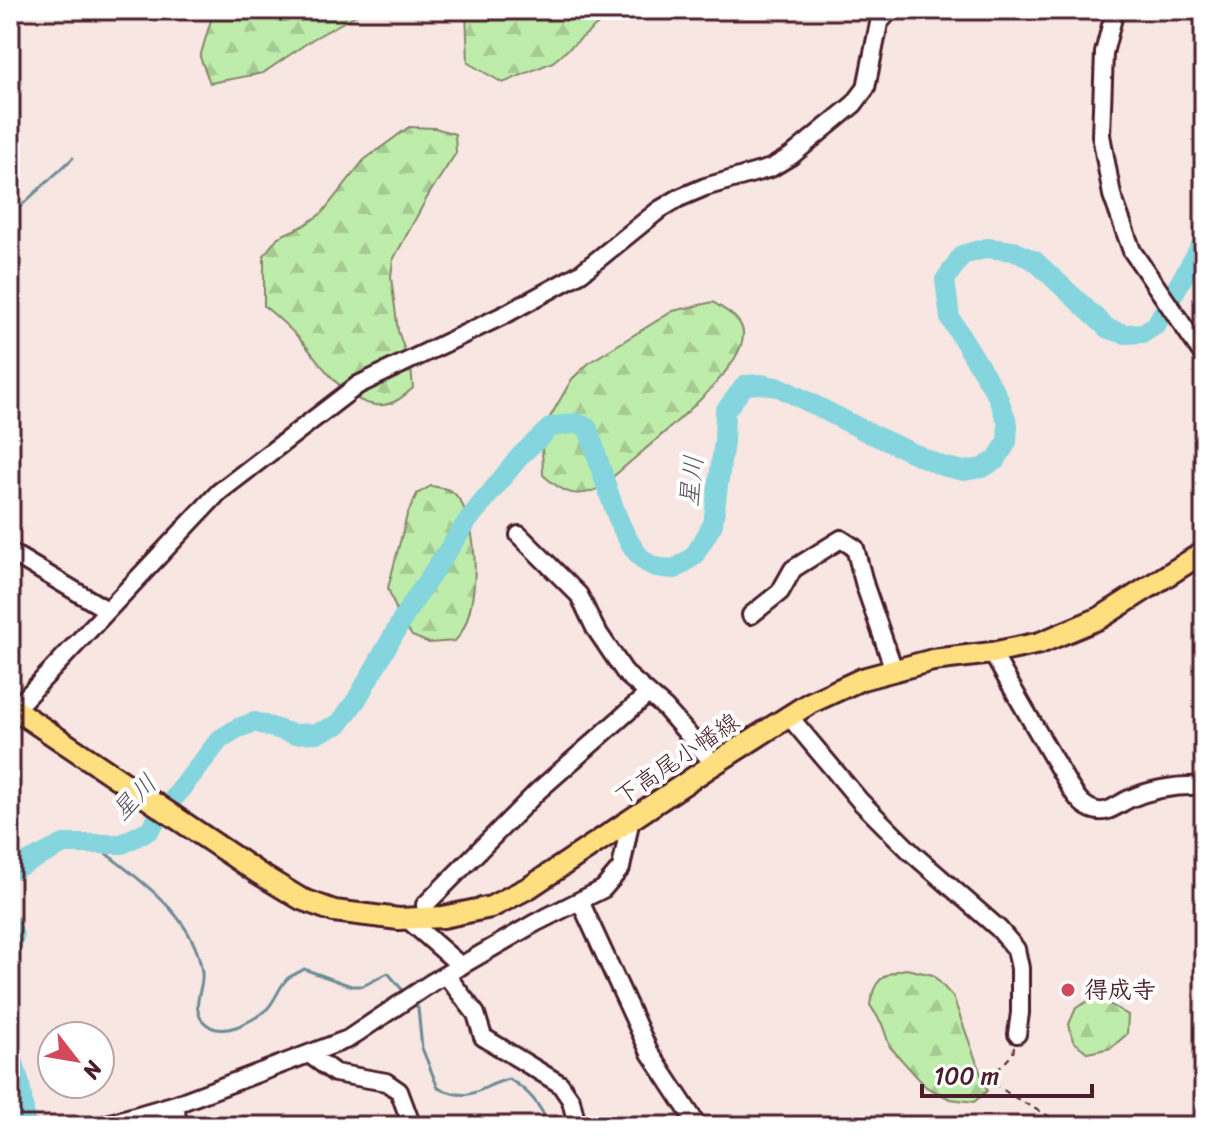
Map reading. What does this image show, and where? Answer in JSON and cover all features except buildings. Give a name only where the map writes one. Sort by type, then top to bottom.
[{"type":"main road","name":"下高尾小幡線","points":[[12,707],[301,899],[334,911],[406,918],[468,913],[510,898],[570,863],[788,715],[862,679],[933,660],[1040,643],[1100,618],[1204,552]]},
{"type":"street","points":[[12,707],[219,492],[358,385],[571,279],[679,198],[771,168],[791,156],[854,104],[866,88],[879,23],[890,10]]},
{"type":"street","points":[[1115,10],[1104,53],[1101,135],[1112,195],[1132,251],[1204,356]]},
{"type":"street","points":[[519,535],[579,595],[595,628],[626,674],[665,708],[714,764]]},
{"type":"street","points":[[751,615],[780,592],[793,569],[841,539],[855,548],[894,670]]},
{"type":"street","points":[[10,552],[107,610]]},
{"type":"street","points":[[992,653],[1068,784],[1079,800],[1094,810],[1107,811],[1154,791],[1184,785],[1204,786]]},
{"type":"street","points":[[427,917],[425,905],[507,822],[648,694]]},
{"type":"street","points":[[788,715],[860,801],[912,853],[999,929],[1016,949],[1020,968],[1017,1034]]},
{"type":"street","points":[[100,1126],[176,1104],[348,1039],[453,970],[603,889],[621,868],[630,823]]},
{"type":"street","points":[[580,901],[650,1053],[698,1126]]},
{"type":"street","points":[[406,918],[453,970],[476,1014],[483,1037],[560,1084],[571,1100],[577,1126]]},
{"type":"street","points":[[309,1054],[335,1073],[386,1082],[399,1091],[412,1126]]},
{"type":"street","points":[[176,1104],[177,1126]]},
{"type":"path","points":[[1017,1034],[1013,1054],[989,1079],[1013,1099],[1069,1126]]},
{"type":"green space","points":[[214,10],[365,10],[313,39],[263,73],[210,83],[200,57]]},
{"type":"green space","points":[[466,10],[615,10],[553,62],[503,83],[468,63]]},
{"type":"green space","points":[[409,127],[435,128],[455,134],[456,153],[429,194],[393,260],[391,277],[398,331],[411,368],[413,388],[391,403],[375,405],[345,390],[296,335],[264,306],[264,255],[278,237],[322,213],[364,160]]},
{"type":"green space","points":[[713,302],[736,318],[742,327],[739,349],[727,370],[686,414],[603,486],[594,490],[579,494],[565,491],[543,475],[542,447],[546,424],[572,379],[590,362],[673,311]]},
{"type":"green space","points":[[431,486],[452,491],[463,506],[470,524],[475,567],[470,610],[464,628],[455,641],[429,643],[412,636],[398,614],[388,588],[407,515],[417,494]]},
{"type":"green space","points":[[906,969],[933,975],[953,997],[987,1091],[974,1102],[950,1099],[926,1087],[890,1047],[882,1024],[870,1005],[871,997],[885,976]]},
{"type":"green space","points":[[1090,1000],[1108,1003],[1128,1015],[1127,1034],[1111,1048],[1088,1053],[1073,1041],[1069,1024],[1076,1008]]},
{"type":"green space","points":[[10,1088],[16,1094],[29,1126],[10,1126]]},
{"type":"waterway","points":[[10,216],[73,158]]},
{"type":"waterway","name":"星川","points":[[10,871],[64,844],[122,844],[149,830],[220,739],[238,728],[255,722],[293,734],[318,733],[339,724],[357,699],[409,608],[469,519],[521,455],[551,427],[577,423],[587,427],[612,502],[629,541],[639,556],[651,565],[675,569],[694,556],[713,524],[725,411],[745,385],[781,388],[942,466],[964,471],[982,468],[996,460],[1007,442],[1008,424],[997,395],[950,318],[945,280],[962,255],[987,248],[1014,251],[1035,261],[1108,329],[1125,334],[1143,333],[1156,325],[1204,240]]},
{"type":"waterway","points":[[100,844],[104,852],[166,904],[190,936],[202,973],[199,1014],[209,1026],[231,1028],[256,1017],[270,1005],[288,978],[304,969],[351,986],[363,986],[388,973],[405,993]]},
{"type":"waterway","points":[[10,924],[14,936],[10,956]]},
{"type":"waterway","points":[[412,1001],[418,1008],[422,1048],[438,1088],[450,1093],[468,1094],[509,1079],[533,1099],[549,1126]]},
{"type":"waterway","points":[[10,1049],[20,1084],[26,1126]]},
{"type":"place","name":"得成寺","points":[[1068,990]]}]
